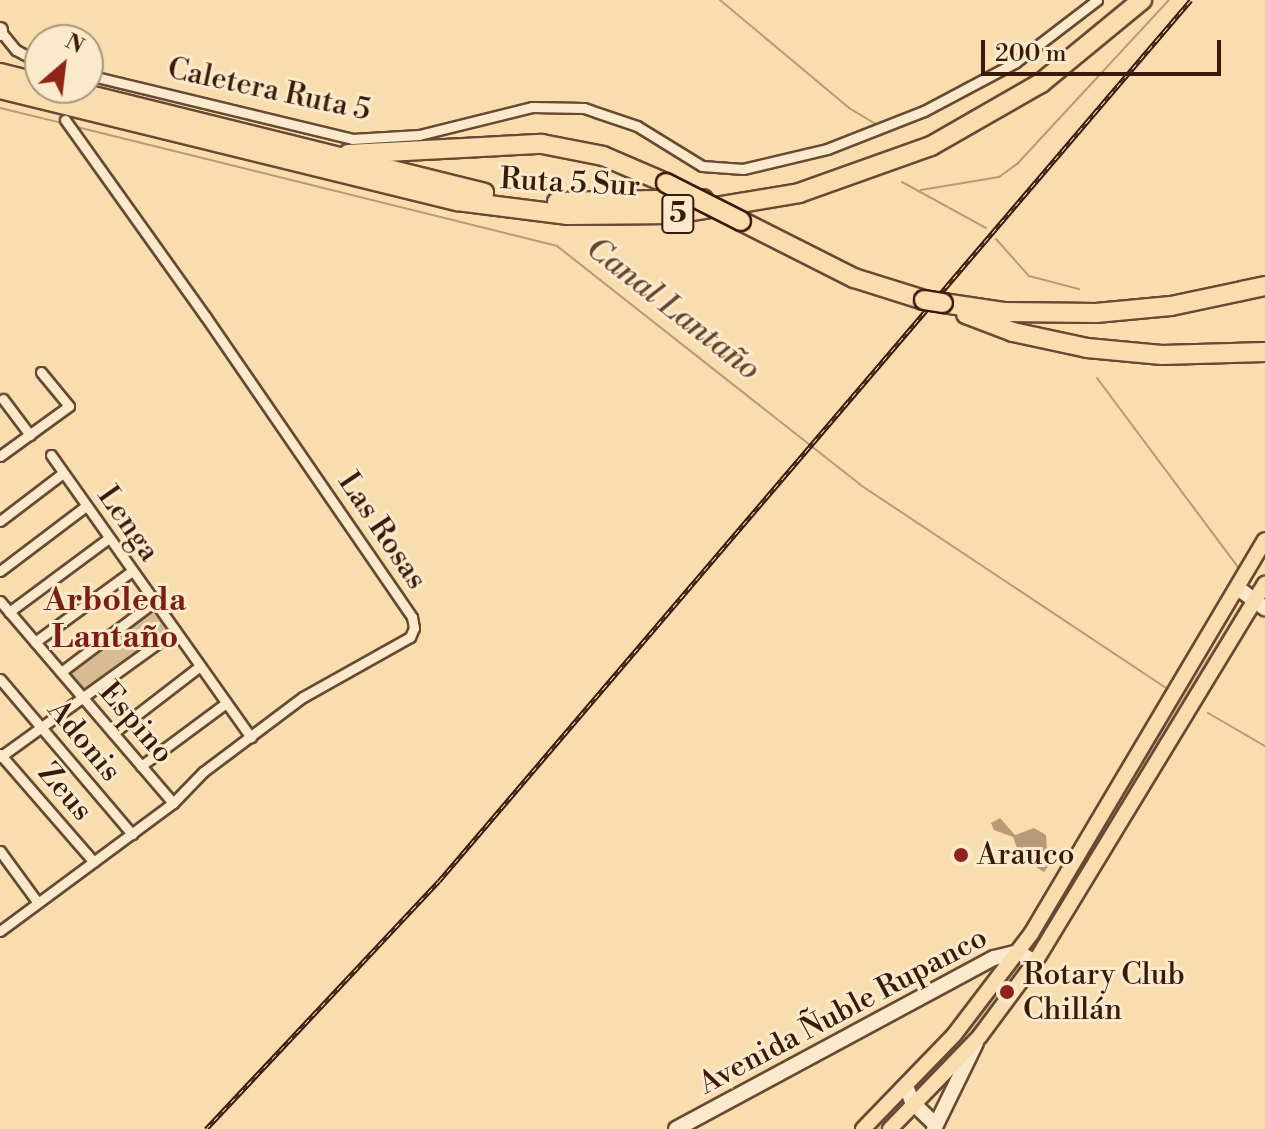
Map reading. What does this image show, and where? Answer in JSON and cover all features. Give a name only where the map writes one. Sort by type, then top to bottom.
[{"type":"highway","name":"Ruta 5 Sur","points":[[104,99],[453,187],[538,201],[645,203],[755,191],[856,164],[957,120],[1045,67],[1125,0]]},
{"type":"highway","name":"Ruta 5 Sur","points":[[0,89],[457,201],[584,216],[674,214],[799,193],[931,146],[1041,83],[1142,0]]},
{"type":"highway","points":[[0,73],[24,79]]},
{"type":"highway","points":[[307,150],[399,155],[542,144],[603,156],[666,183],[854,278],[947,304],[1045,314],[1124,312],[1265,286]]},
{"type":"highway","points":[[947,304],[1003,328],[1087,348],[1162,355],[1265,352]]},
{"type":"main road","points":[[863,1129],[954,1035],[1018,952],[1111,802],[1265,540]]},
{"type":"main road","points":[[890,1129],[980,1036],[1035,962],[1261,603],[1265,583]]},
{"type":"main road","points":[[1111,802],[1130,813]]},
{"type":"street","name":"Caletera Ruta 5","points":[[104,79],[352,139],[419,135],[532,107],[584,108],[637,126],[694,163],[726,171],[813,154],[924,111],[1016,62],[1097,0]]},
{"type":"street","points":[[1,32],[16,50],[24,54]]},
{"type":"street","name":"Las Rosas","points":[[0,931],[173,803],[190,783],[303,697],[410,637],[412,617],[65,120]]},
{"type":"street","points":[[0,456],[69,406],[41,372]]},
{"type":"street","points":[[3,399],[30,435]]},
{"type":"street","name":"Lenga","points":[[51,455],[251,737]]},
{"type":"street","points":[[0,521],[63,473]]},
{"type":"street","points":[[0,571],[86,506]]},
{"type":"street","points":[[9,612],[109,538]]},
{"type":"street","points":[[35,642],[132,571]]},
{"type":"street","points":[[1238,588],[1261,603]]},
{"type":"street","name":"Espino","points":[[0,601],[173,803]]},
{"type":"street","points":[[61,672],[154,602]]},
{"type":"street","points":[[1,755],[175,631]]},
{"type":"street","points":[[113,733],[200,666]]},
{"type":"street","name":"Adonis","points":[[0,679],[132,834]]},
{"type":"street","points":[[141,766],[226,703]]},
{"type":"street","name":"Zeus","points":[[1,755],[94,862]]},
{"type":"street","points":[[0,851],[38,903]]},
{"type":"street","name":"Avenida Ñuble Rupanco","points":[[676,1129],[987,961],[1018,952],[1035,962]]},
{"type":"street","points":[[906,1086],[914,1105],[935,1127],[980,1036]]},
{"type":"shaded area","points":[[1243,600],[1245,603],[1130,794],[1128,787]]},
{"type":"shaded area","points":[[150,608],[168,632],[83,696],[65,672]]},
{"type":"shaded area","points":[[1000,818],[1015,835],[1034,828],[1046,835],[1048,867],[1044,872],[1020,857],[1013,837],[994,830],[991,823]]},
{"type":"shaded area","points":[[1017,965],[1025,969],[975,1033],[885,1129],[874,1129],[946,1054]]},
{"type":"waterway","points":[[720,0],[849,108],[877,125]]},
{"type":"waterway","points":[[921,190],[999,177],[1018,163],[1169,0]]},
{"type":"waterway","name":"Canal Lantaño","points":[[0,108],[58,122]]},
{"type":"waterway","name":"Canal Lantaño","points":[[77,127],[557,246],[859,484],[1167,689]]},
{"type":"waterway","points":[[902,182],[986,228]]},
{"type":"waterway","points":[[996,239],[1029,276],[1079,289]]},
{"type":"waterway","points":[[1097,378],[1238,567]]},
{"type":"waterway","name":"Canal Lantaño","points":[[1208,713],[1265,746]]},
{"type":"railway","points":[[206,1129],[439,881],[1191,0]]},
{"type":"place","name":"Arauco","points":[[961,855]]},
{"type":"place","name":"Rotary Club Chillán","points":[[1007,992]]},
{"type":"district","name":"Arboleda Lantaño","points":[[115,620]]}]
